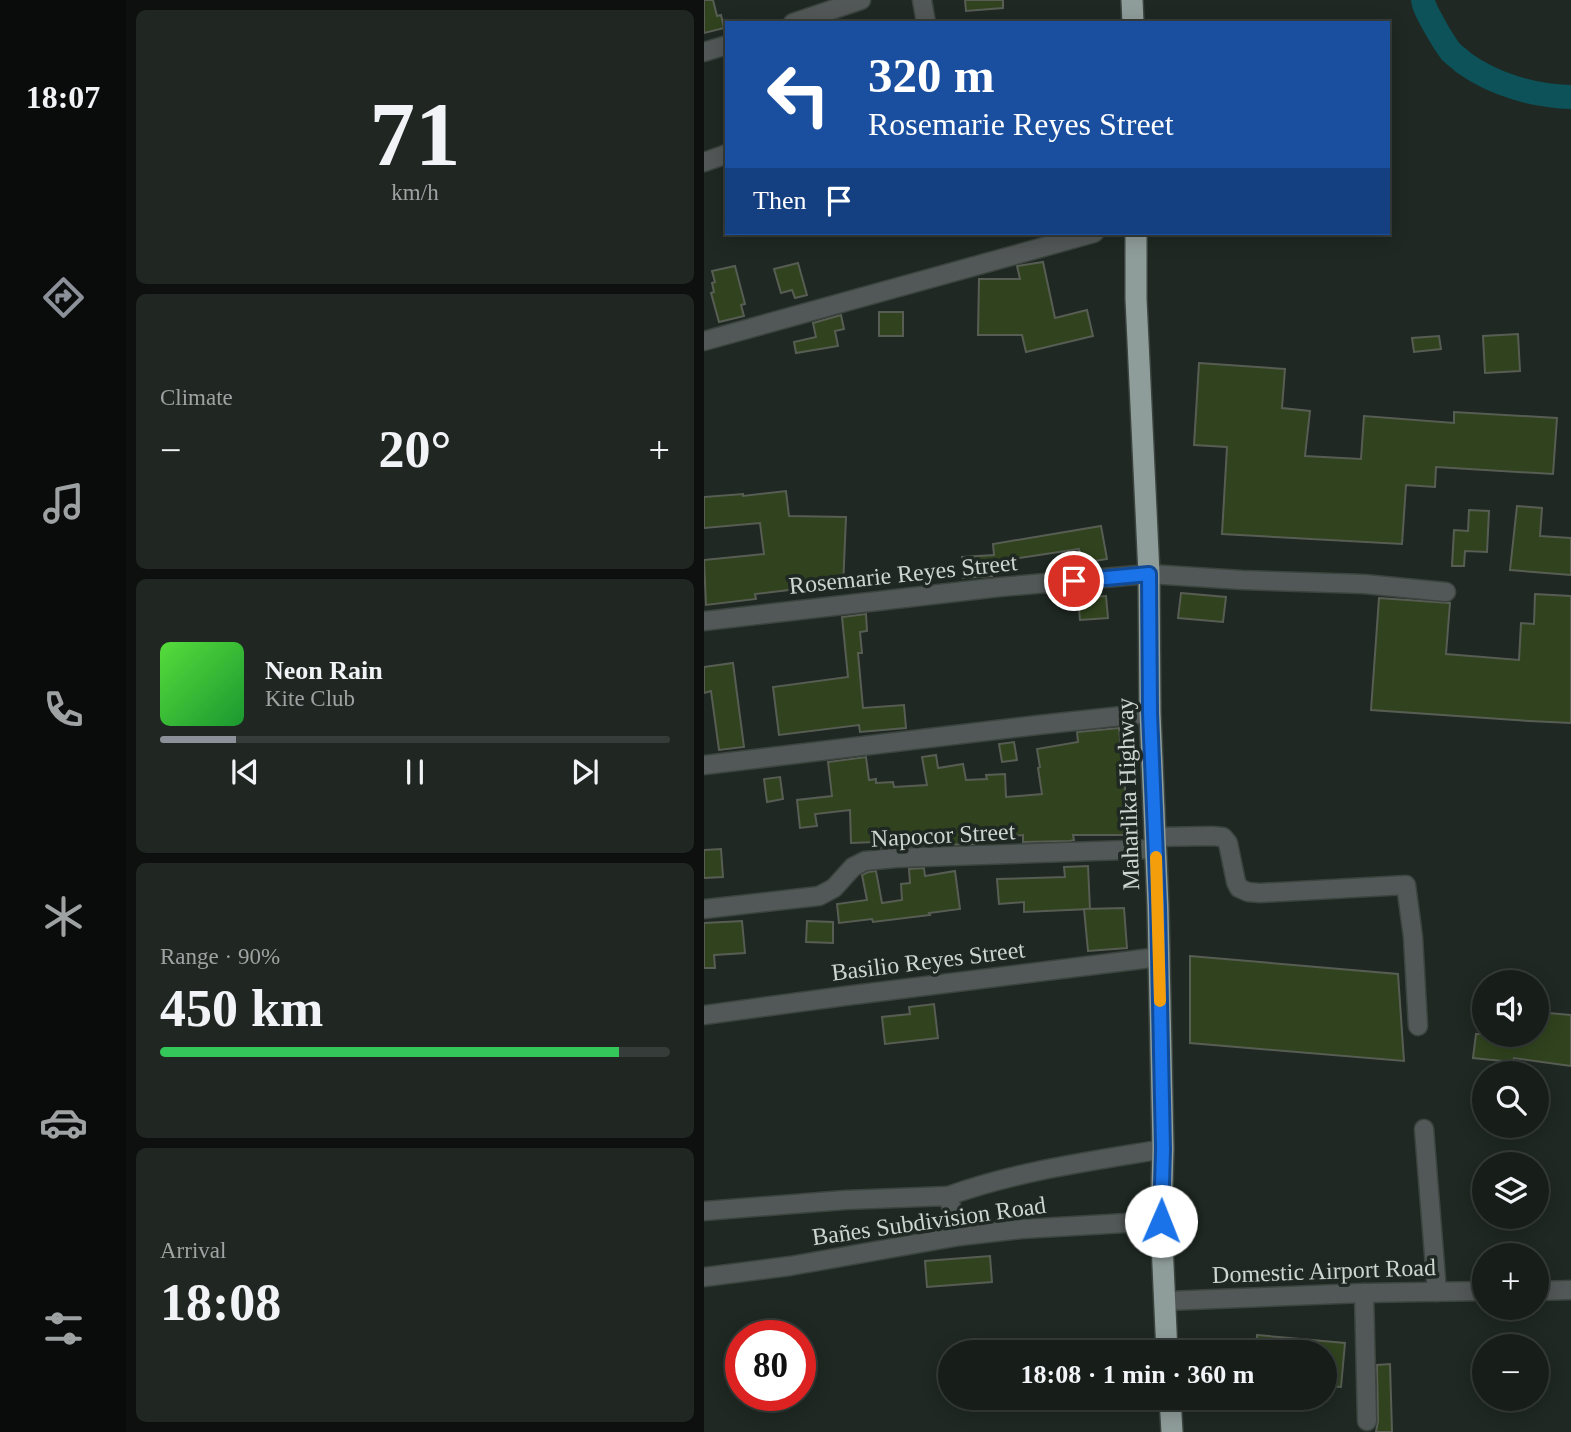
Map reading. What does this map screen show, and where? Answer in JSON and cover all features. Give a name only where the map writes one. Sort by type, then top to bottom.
[{"type":"highway","points":[[1132,0],[1133,21]]},
{"type":"highway","name":"Maharlika Highway","points":[[1136,235],[1136,299],[1149,574],[1150,713],[1163,1149],[1161,1221],[1167,1340]]},
{"type":"highway","points":[[1171,1410],[1172,1432]]},
{"type":"street","points":[[799,21],[861,0]]},
{"type":"street","points":[[922,0],[926,21]]},
{"type":"street","points":[[704,52],[725,46]]},
{"type":"street","points":[[704,162],[725,156]]},
{"type":"street","points":[[704,341],[1087,235]]},
{"type":"street","name":"Rosemarie Reyes Street","points":[[704,621],[1000,587],[1149,574],[1364,584],[1446,592]]},
{"type":"street","points":[[704,765],[1150,713]]},
{"type":"street","name":"Napocor Street","points":[[704,909],[819,896],[834,888],[853,866],[865,861],[1223,837],[1228,843],[1236,882],[1239,888],[1248,892],[1406,885],[1413,937],[1417,1026]]},
{"type":"street","name":"Basilio Reyes Street","points":[[704,1015],[1159,957]]},
{"type":"street","points":[[1424,1129],[1437,1292]]},
{"type":"street","points":[[704,1212],[835,1201],[948,1196],[976,1186],[1028,1174],[1163,1149]]},
{"type":"street","points":[[948,1196],[960,1236]]},
{"type":"street","name":"Bañes Subdivision Road","points":[[704,1277],[790,1266],[960,1236],[1022,1229],[1161,1221]]},
{"type":"street","points":[[1549,1291],[1571,1290]]},
{"type":"street","name":"Domestic Airport Road","points":[[1166,1301],[1472,1291]]},
{"type":"street","points":[[1364,1293],[1367,1421]]},
{"type":"building","points":[[704,0],[713,0],[717,16],[721,15],[724,28],[704,33]]},
{"type":"building","points":[[965,0],[1003,0],[1003,8],[966,11]]},
{"type":"building","points":[[1043,262],[1055,318],[1087,310],[1093,336],[1026,352],[1022,335],[978,335],[979,279],[1020,279],[1017,266]]},
{"type":"building","points":[[798,263],[807,295],[795,298],[792,290],[781,293],[774,269]]},
{"type":"building","points":[[735,266],[745,304],[741,305],[744,316],[719,322],[711,293],[714,292],[712,283],[715,282],[712,271]]},
{"type":"building","points":[[879,312],[903,312],[903,336],[879,336]]},
{"type":"building","points":[[841,315],[844,329],[835,331],[838,346],[796,353],[794,342],[816,337],[813,323]]},
{"type":"building","points":[[1518,334],[1520,371],[1485,373],[1483,336]]},
{"type":"building","points":[[1439,336],[1441,349],[1414,352],[1412,338]]},
{"type":"building","points":[[1199,363],[1285,369],[1282,408],[1310,411],[1305,456],[1361,459],[1364,416],[1454,423],[1454,412],[1557,418],[1553,474],[1436,467],[1435,487],[1406,485],[1402,544],[1222,534],[1227,447],[1194,445]]},
{"type":"building","points":[[786,491],[789,516],[846,517],[843,587],[797,585],[797,589],[755,594],[756,599],[706,605],[704,560],[764,554],[760,523],[704,528],[704,497]]},
{"type":"building","points":[[1517,506],[1542,508],[1540,536],[1571,538],[1571,575],[1510,570]]},
{"type":"building","points":[[1469,510],[1489,511],[1487,552],[1465,551],[1464,566],[1452,566],[1454,530],[1468,531]]},
{"type":"building","points":[[1101,526],[1107,559],[1082,563],[1079,549],[1006,560],[1008,571],[992,573],[992,576],[963,578],[962,557],[994,555],[993,544]]},
{"type":"building","points":[[1181,593],[1226,597],[1223,622],[1178,618]]},
{"type":"building","points":[[1535,594],[1571,596],[1571,723],[1371,710],[1379,598],[1450,603],[1446,654],[1519,660],[1521,623],[1534,624]]},
{"type":"building","points":[[1106,596],[1108,618],[1080,620],[1078,598]]},
{"type":"building","points":[[866,614],[867,631],[860,632],[862,653],[858,653],[863,708],[904,705],[906,728],[860,732],[859,725],[779,735],[773,687],[848,677],[842,617]]},
{"type":"building","points":[[733,663],[744,747],[719,750],[711,691],[704,693],[704,667]]},
{"type":"building","points":[[1119,728],[1125,781],[1125,835],[1073,835],[1074,840],[1070,841],[1023,842],[1023,835],[979,839],[979,844],[876,848],[876,842],[851,843],[850,810],[815,814],[817,826],[800,828],[797,800],[832,796],[828,762],[866,757],[869,780],[876,779],[876,783],[893,782],[894,787],[927,785],[922,757],[936,755],[938,768],[963,764],[966,780],[987,779],[986,775],[1005,774],[1006,797],[1042,794],[1037,749],[1078,742],[1077,732]]},
{"type":"building","points":[[1014,742],[1017,760],[1002,762],[999,744]]},
{"type":"building","points":[[780,777],[783,799],[767,802],[764,779]]},
{"type":"building","points":[[721,849],[723,877],[704,878],[704,850]]},
{"type":"building","points":[[1088,866],[1090,909],[1024,912],[1024,902],[999,904],[997,879],[1065,877],[1064,867]]},
{"type":"building","points":[[924,868],[925,876],[955,871],[960,909],[873,922],[872,919],[839,923],[837,904],[867,900],[862,875],[876,871],[882,903],[902,900],[901,884],[910,883],[909,869]]},
{"type":"building","points":[[1124,908],[1127,948],[1088,951],[1084,909]]},
{"type":"building","points":[[742,921],[745,953],[714,955],[715,968],[704,968],[704,923]]},
{"type":"building","points":[[807,921],[833,922],[833,943],[806,942]]},
{"type":"building","points":[[1190,956],[1398,974],[1404,1061],[1190,1043]]},
{"type":"building","points":[[934,1004],[938,1038],[885,1044],[882,1017],[910,1014],[909,1007]]},
{"type":"building","points":[[1549,1013],[1571,1015],[1571,1066],[1514,1058],[1513,1061],[1503,1061],[1473,1058],[1474,1047],[1549,1047]]},
{"type":"building","points":[[990,1256],[992,1282],[927,1287],[925,1261]]},
{"type":"building","points":[[1257,1335],[1312,1340],[1257,1340]]},
{"type":"building","points":[[1337,1342],[1345,1343],[1341,1387],[1337,1387]]},
{"type":"building","points":[[1390,1364],[1392,1432],[1376,1432],[1377,1365]]},
{"type":"waterway","points":[[1423,0],[1427,13],[1451,52],[1476,71],[1515,88],[1572,97]]},
{"type":"slow traffic","points":[[1156,857],[1160,1001]]},
{"type":"route","points":[[1074,581],[1149,574],[1150,713],[1158,906],[1163,1149],[1161,1221]]}]
